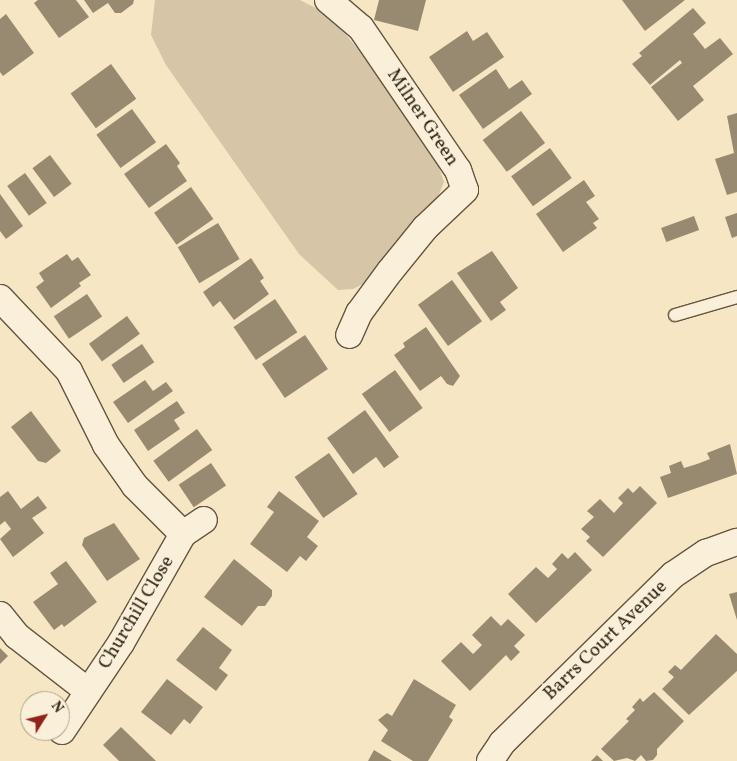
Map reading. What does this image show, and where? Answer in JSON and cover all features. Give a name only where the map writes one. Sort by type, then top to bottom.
[{"type":"street","name":"Milner Green","points":[[328,0],[361,28],[458,170],[465,190],[425,228],[390,271],[359,314],[349,335]]},
{"type":"street","name":"Churchill Close","points":[[0,298],[70,372],[106,446],[135,486],[194,527],[122,643],[70,719]]},
{"type":"street","name":"Barrs Court Avenue","points":[[490,761],[502,742],[673,575],[706,554],[737,542]]},
{"type":"street","name":"Churchill Close","points":[[0,615],[17,636],[88,691]]},
{"type":"lane","points":[[675,316],[737,297]]},
{"type":"shaded area","points":[[155,0],[300,0],[329,15],[358,49],[436,158],[444,182],[438,197],[395,242],[365,283],[353,289],[338,290],[299,254],[166,65],[151,35]]},
{"type":"building","points":[[38,0],[76,0],[89,17],[59,38],[34,3]]},
{"type":"building","points":[[84,0],[134,0],[133,4],[121,13],[115,13],[108,3],[93,13]]},
{"type":"building","points":[[379,0],[426,0],[418,31],[374,20]]},
{"type":"building","points":[[622,0],[685,0],[645,31]]},
{"type":"building","points":[[693,8],[706,23],[693,34],[705,49],[720,38],[733,54],[693,86],[704,100],[678,121],[651,87],[682,63],[680,60],[650,85],[632,64],[642,56],[639,53]]},
{"type":"building","points":[[6,14],[34,53],[3,76],[0,72],[0,19]]},
{"type":"building","points":[[467,31],[473,41],[487,32],[504,57],[453,92],[429,57]]},
{"type":"building","points":[[111,64],[136,99],[96,128],[71,93]]},
{"type":"building","points":[[496,69],[509,89],[522,80],[532,94],[483,129],[459,95]]},
{"type":"building","points":[[132,109],[156,142],[121,168],[96,135]]},
{"type":"building","points":[[521,111],[545,143],[507,172],[483,140]]},
{"type":"building","points":[[737,113],[737,192],[727,195],[715,159],[734,153],[727,116]]},
{"type":"building","points":[[166,144],[180,163],[177,166],[187,181],[149,208],[124,174]]},
{"type":"building","points":[[550,148],[572,178],[533,206],[511,176]]},
{"type":"building","points":[[50,155],[72,184],[54,197],[32,168]]},
{"type":"building","points":[[25,173],[47,203],[29,216],[7,186]]},
{"type":"building","points":[[584,180],[595,196],[586,202],[599,219],[593,223],[597,228],[563,252],[536,214]]},
{"type":"building","points":[[191,187],[213,219],[177,245],[154,213]]},
{"type":"building","points":[[0,194],[23,226],[6,239],[0,231]]},
{"type":"building","points":[[737,213],[737,236],[732,238],[725,217]]},
{"type":"building","points":[[694,216],[699,230],[666,242],[661,228]]},
{"type":"building","points":[[218,223],[240,259],[199,283],[178,247]]},
{"type":"building","points":[[492,251],[518,288],[500,302],[506,310],[491,321],[457,273]]},
{"type":"building","points":[[67,254],[72,261],[78,257],[91,275],[79,283],[81,286],[51,308],[36,287],[44,281],[39,273]]},
{"type":"building","points":[[251,258],[264,278],[260,281],[269,294],[234,320],[220,301],[213,307],[203,292]]},
{"type":"building","points":[[452,280],[482,321],[448,346],[418,305]]},
{"type":"building","points":[[87,294],[102,316],[69,339],[54,316]]},
{"type":"building","points":[[275,299],[297,332],[256,360],[234,327]]},
{"type":"building","points":[[127,316],[140,334],[102,361],[89,344]]},
{"type":"building","points":[[426,327],[460,376],[453,386],[447,384],[441,376],[420,391],[394,355],[405,347],[403,343]]},
{"type":"building","points":[[305,335],[328,369],[285,398],[262,364]]},
{"type":"building","points":[[142,344],[154,362],[124,383],[111,365]]},
{"type":"building","points":[[395,370],[423,408],[389,432],[362,394]]},
{"type":"building","points":[[145,380],[153,391],[166,382],[173,391],[128,423],[113,402]]},
{"type":"building","points":[[177,401],[185,413],[174,420],[180,429],[148,451],[134,430]]},
{"type":"building","points":[[365,410],[399,457],[384,468],[376,457],[353,474],[327,438]]},
{"type":"building","points":[[31,411],[61,451],[46,463],[38,461],[11,427]]},
{"type":"building","points":[[197,429],[212,450],[169,482],[153,461]]},
{"type":"building","points":[[730,444],[737,474],[668,498],[660,477],[671,473],[669,466],[681,461],[684,468],[697,464],[710,459],[707,453]]},
{"type":"building","points":[[329,453],[358,494],[323,518],[295,477]]},
{"type":"building","points":[[211,463],[226,485],[194,507],[179,485]]},
{"type":"building","points":[[640,486],[657,503],[603,557],[586,541],[590,537],[581,529],[594,517],[587,511],[600,499],[614,513],[623,503],[618,498],[628,488],[633,493]]},
{"type":"building","points":[[8,491],[21,509],[38,496],[47,508],[32,518],[44,533],[13,557],[0,539],[11,529],[5,521],[0,525],[0,497]]},
{"type":"building","points":[[279,491],[319,521],[307,537],[318,546],[306,561],[300,556],[287,572],[250,544],[274,512],[267,507]]},
{"type":"building","points":[[114,523],[140,559],[107,581],[82,545],[84,538]]},
{"type":"building","points":[[575,552],[592,570],[536,623],[508,594],[536,567],[548,578],[557,569],[552,564],[562,553],[568,559]]},
{"type":"building","points":[[234,559],[272,590],[272,596],[265,606],[258,606],[242,626],[204,597]]},
{"type":"building","points":[[66,561],[97,602],[64,627],[62,624],[54,630],[33,602],[58,584],[50,573]]},
{"type":"building","points":[[737,592],[737,620],[729,594]]},
{"type":"building","points":[[491,616],[501,626],[508,619],[525,635],[514,646],[520,652],[511,661],[506,655],[470,691],[441,661],[461,642],[473,654],[482,645],[472,635]]},
{"type":"building","points":[[203,627],[232,650],[219,668],[228,675],[216,691],[176,660]]},
{"type":"building","points":[[716,634],[737,654],[737,671],[689,715],[662,689],[674,677],[668,672],[675,665],[681,670]]},
{"type":"building","points":[[0,648],[8,656],[0,664]]},
{"type":"building","points":[[167,679],[203,707],[190,724],[184,719],[171,735],[141,712]]},
{"type":"building","points":[[414,679],[456,705],[449,717],[453,720],[428,761],[413,761],[381,741],[388,730],[378,720],[387,713],[392,716]]},
{"type":"building","points":[[654,692],[684,721],[657,749],[657,755],[653,760],[646,761],[641,755],[635,761],[627,758],[614,761],[601,749],[629,721],[626,719],[635,710],[632,707],[640,698],[643,702]]},
{"type":"building","points":[[121,727],[156,761],[119,761],[103,745]]},
{"type":"building","points":[[374,750],[392,761],[368,761]]},
{"type":"building","points":[[597,755],[603,761],[591,761]]}]
